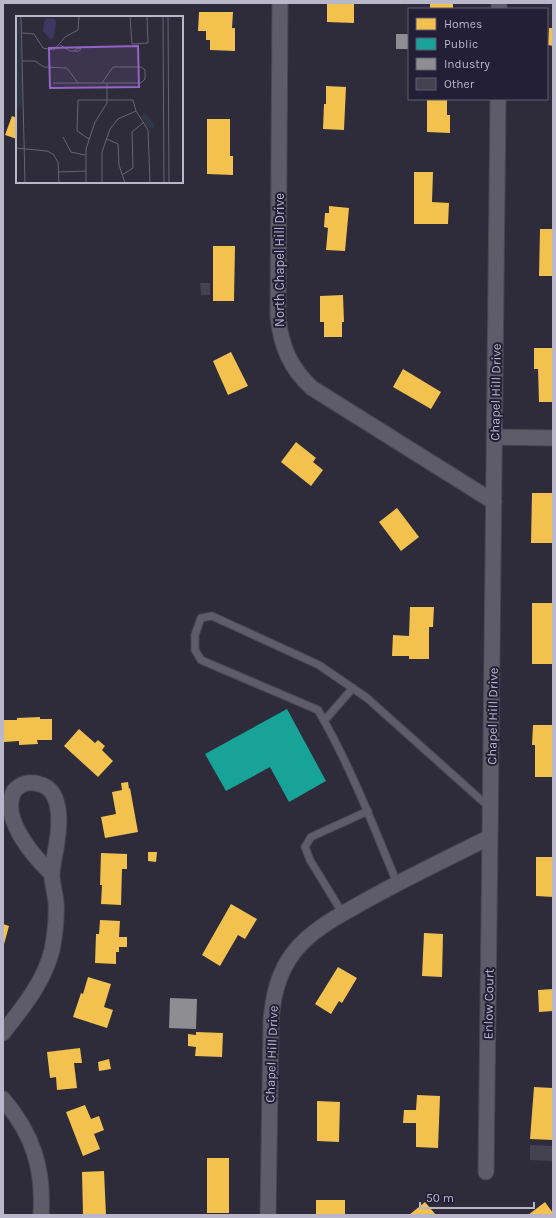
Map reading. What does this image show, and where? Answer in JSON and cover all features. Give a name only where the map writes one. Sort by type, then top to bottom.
[{"type":"street","name":"North Chapel Hill Drive","points":[[280,3],[278,317],[279,331],[288,357],[298,374],[312,388],[494,502]]},
{"type":"street","name":"Chapel Hill Drive","points":[[268,1215],[271,1027],[275,990],[285,966],[293,953],[303,942],[343,914],[397,884],[490,837],[498,100]]},
{"type":"street","points":[[494,437],[553,438]]},
{"type":"street","points":[[3,1033],[33,994],[47,966],[55,934],[56,903],[52,874],[58,839],[58,806],[54,796],[47,786],[37,783],[26,783],[17,787],[9,796],[5,807],[7,820],[16,836],[52,874]]},
{"type":"street","name":"Enlow Court","points":[[486,1172],[490,837]]},
{"type":"street","points":[[3,1099],[20,1121],[34,1151],[41,1184],[41,1215]]},
{"type":"lane","points":[[397,884],[368,811],[318,710],[201,660],[195,650],[195,635],[201,618],[212,616],[319,665],[367,698],[491,808]]},
{"type":"lane","points":[[324,721],[352,688]]},
{"type":"lane","points":[[343,914],[310,860],[306,848],[311,838],[368,811]]},
{"type":"building: Homes","points":[[327,3],[354,3],[354,23],[327,22]]},
{"type":"building: Homes","points":[[430,3],[453,3],[453,8],[430,8]]},
{"type":"building: Homes","points":[[199,12],[233,12],[232,28],[235,28],[235,51],[210,50],[210,40],[206,40],[206,31],[198,31]]},
{"type":"building: Homes","points":[[549,28],[553,28],[553,46],[548,45]]},
{"type":"building: Homes","points":[[326,86],[346,87],[344,130],[323,129],[324,104],[326,104]]},
{"type":"building: Homes","points":[[427,100],[447,100],[447,115],[450,115],[450,133],[427,132]]},
{"type":"building: Homes","points":[[12,116],[16,118],[16,139],[5,135]]},
{"type":"building: Homes","points":[[207,119],[230,119],[230,156],[233,156],[233,175],[207,174]]},
{"type":"building: Homes","points":[[414,172],[433,172],[432,202],[449,203],[448,224],[414,224]]},
{"type":"building: Homes","points":[[329,206],[349,208],[345,251],[326,250],[328,228],[324,227],[325,213],[329,213]]},
{"type":"building: Homes","points":[[540,229],[553,229],[553,276],[539,276]]},
{"type":"building: Homes","points":[[213,246],[235,246],[234,301],[213,301]]},
{"type":"building: Homes","points":[[343,295],[344,322],[342,322],[342,337],[324,337],[324,322],[320,322],[320,296]]},
{"type":"building: Homes","points":[[534,348],[553,348],[553,402],[539,402],[538,369],[534,369]]},
{"type":"building: Homes","points":[[231,352],[248,386],[228,395],[213,361]]},
{"type":"building: Homes","points":[[403,369],[441,392],[431,409],[393,387]]},
{"type":"building: Homes","points":[[296,442],[316,458],[313,462],[323,470],[311,486],[281,462]]},
{"type":"building: Homes","points":[[532,493],[553,493],[553,543],[531,543]]},
{"type":"building: Homes","points":[[397,508],[419,537],[401,551],[379,522]]},
{"type":"building: Homes","points":[[532,603],[553,603],[553,664],[532,664]]},
{"type":"building: Homes","points":[[410,607],[434,607],[433,627],[429,627],[429,659],[409,659],[409,656],[392,656],[393,635],[409,636]]},
{"type":"building: Homes","points":[[40,717],[40,719],[52,719],[52,740],[37,740],[38,744],[19,745],[19,741],[4,742],[3,720]]},
{"type":"building: Homes","points":[[533,725],[553,725],[553,777],[535,777],[535,745],[532,745]]},
{"type":"building: Homes","points":[[79,729],[95,743],[98,740],[105,746],[102,750],[113,761],[98,777],[64,746]]},
{"type":"building: Homes","points":[[128,782],[138,832],[105,838],[101,817],[116,814],[112,792],[122,790],[121,783]]},
{"type":"building: Homes","points":[[148,852],[157,852],[156,862],[148,861]]},
{"type":"building: Homes","points":[[101,853],[127,854],[127,869],[122,869],[121,905],[101,904]]},
{"type":"building: Homes","points":[[536,857],[553,857],[553,897],[536,896]]},
{"type":"building: Homes","points":[[231,904],[257,919],[245,939],[238,935],[220,966],[202,955]]},
{"type":"building: Homes","points":[[100,920],[120,921],[119,937],[127,937],[127,947],[119,947],[119,952],[116,952],[116,964],[95,963],[96,934],[99,934]]},
{"type":"building: Homes","points":[[3,924],[9,926],[3,948]]},
{"type":"building: Homes","points":[[424,933],[443,934],[442,977],[422,976]]},
{"type":"building: Homes","points":[[338,967],[357,978],[342,1003],[339,1001],[331,1014],[315,1004]]},
{"type":"building: Homes","points":[[88,977],[111,984],[104,1007],[113,1010],[107,1028],[73,1017],[81,993],[83,994]]},
{"type":"building: Homes","points":[[553,989],[553,1011],[539,1012],[538,990]]},
{"type":"building: Homes","points":[[196,1032],[223,1033],[222,1057],[195,1056],[196,1047],[188,1046],[188,1034],[196,1035]]},
{"type":"building: Homes","points":[[80,1048],[82,1063],[74,1063],[77,1088],[57,1090],[56,1077],[50,1078],[47,1052]]},
{"type":"building: Homes","points":[[109,1059],[111,1069],[99,1071],[98,1062]]},
{"type":"building: Homes","points":[[534,1087],[553,1088],[553,1140],[530,1139]]},
{"type":"building: Homes","points":[[417,1095],[440,1096],[438,1148],[416,1147],[416,1123],[403,1123],[404,1110],[416,1110]]},
{"type":"building: Homes","points":[[317,1101],[340,1102],[339,1142],[317,1141]]},
{"type":"building: Homes","points":[[85,1105],[91,1119],[99,1116],[104,1130],[94,1134],[100,1149],[83,1156],[66,1112]]},
{"type":"building: Homes","points":[[207,1158],[229,1158],[229,1213],[207,1213]]},
{"type":"building: Homes","points":[[104,1171],[106,1215],[83,1215],[82,1172]]},
{"type":"building: Homes","points":[[316,1200],[345,1200],[345,1215],[316,1215]]},
{"type":"building: Homes","points":[[425,1202],[436,1215],[409,1215]]},
{"type":"building: Homes","points":[[545,1202],[553,1215],[528,1215]]},
{"type":"building: Public","points":[[287,709],[326,781],[289,802],[270,767],[226,791],[205,754]]},
{"type":"building: Industry","points":[[396,34],[408,34],[408,49],[396,49]]},
{"type":"building: Industry","points":[[170,998],[197,999],[196,1029],[169,1028]]},
{"type":"building: Other","points":[[200,283],[210,283],[210,295],[201,295]]},
{"type":"building: Other","points":[[530,1145],[553,1146],[552,1161],[530,1160]]}]
